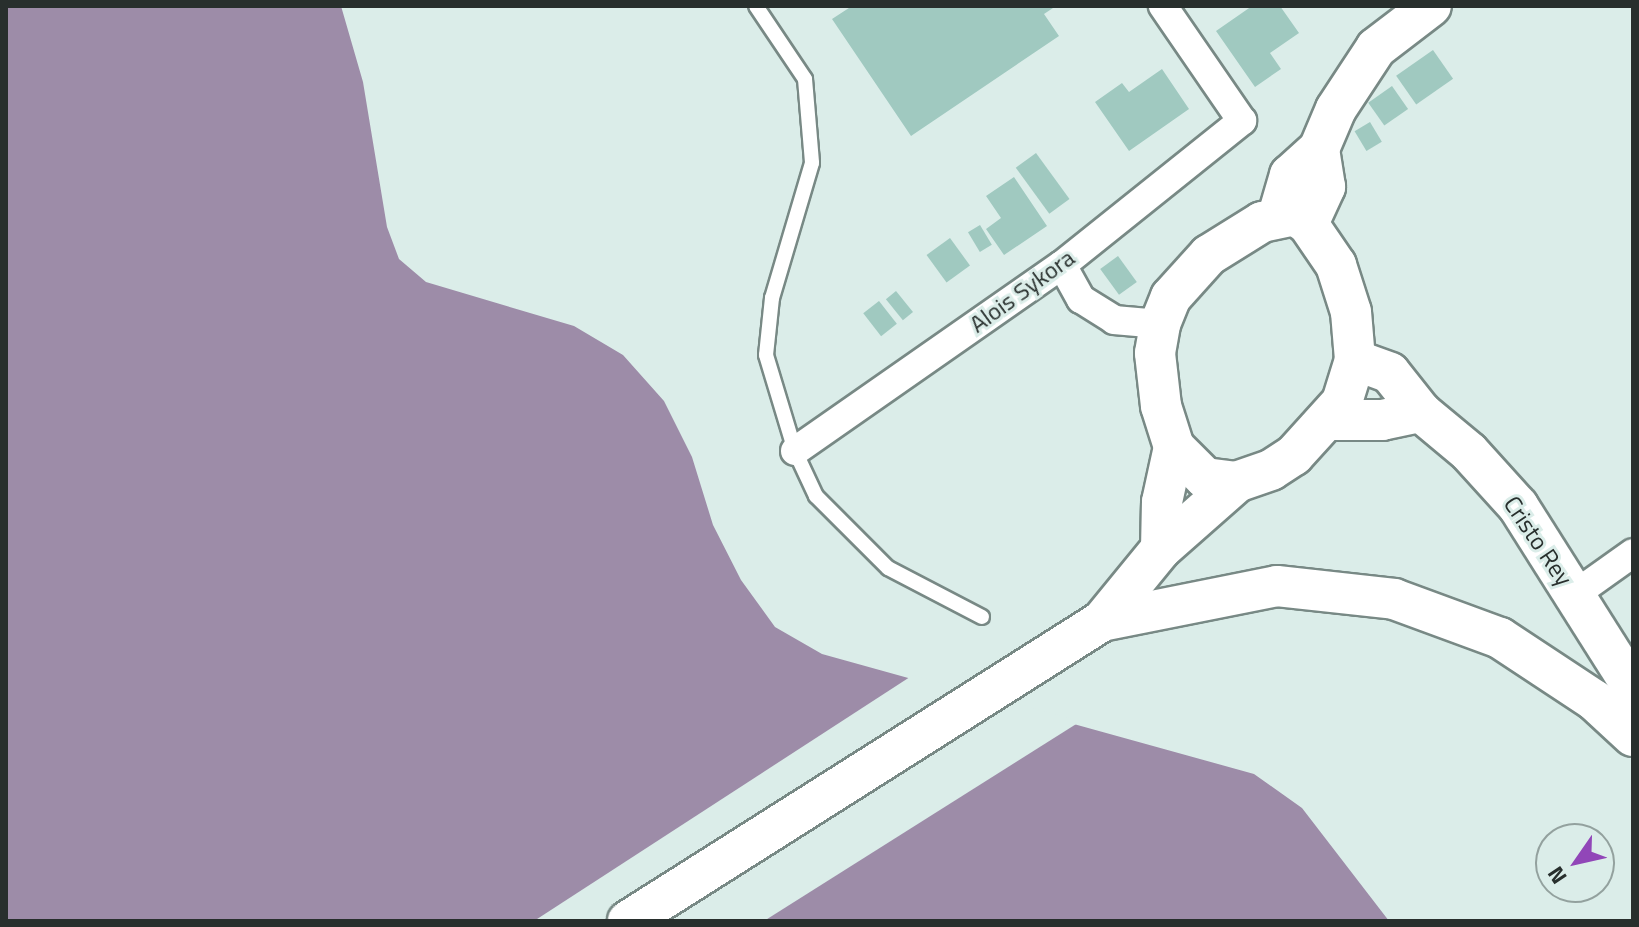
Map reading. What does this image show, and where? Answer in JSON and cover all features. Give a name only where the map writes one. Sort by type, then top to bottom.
[{"type":"street","name":"Alois Sykora","points":[[795,451],[1062,265],[1242,121],[1163,6]]},
{"type":"street","points":[[628,921],[1102,621],[1161,549],[1237,482],[1294,455],[1328,420],[1342,402],[1355,360],[1346,292],[1336,265],[1293,220],[1290,175],[1319,149],[1336,109],[1376,48],[1431,6]]},
{"type":"street","points":[[1161,549],[1162,502],[1174,447],[1156,375],[1160,324],[1171,297],[1209,255],[1293,220]]},
{"type":"street","points":[[1062,265],[1081,299],[1114,320],[1160,324]]},
{"type":"street","name":"Cristo Rey","points":[[1355,360],[1390,373],[1421,412],[1469,452],[1518,506],[1633,688]]},
{"type":"street","points":[[1328,420],[1382,420],[1421,412]]},
{"type":"street","points":[[1174,447],[1205,478],[1237,482]]},
{"type":"street","points":[[1574,595],[1633,553]]},
{"type":"street","points":[[1102,621],[1277,586],[1394,599],[1500,638],[1594,700],[1633,736]]},
{"type":"lane","points":[[756,6],[805,79],[812,163],[772,298],[766,355],[795,451],[816,496],[888,568],[982,617]]},
{"type":"shaded area","points":[[6,6],[341,6],[363,82],[387,227],[399,259],[426,282],[574,326],[623,355],[664,401],[692,457],[713,525],[741,580],[775,627],[822,654],[1254,774],[1302,808],[1389,921],[6,921]]},
{"type":"pier","points":[[913,675],[1081,721],[764,921],[534,921]]},
{"type":"building","points":[[852,6],[1056,6],[1044,14],[1059,36],[911,136],[832,19]]},
{"type":"building","points":[[1252,6],[1280,6],[1299,33],[1270,53],[1281,69],[1255,87],[1216,31]]},
{"type":"building","points":[[1433,50],[1453,79],[1416,104],[1396,76]]},
{"type":"building","points":[[1162,69],[1189,109],[1129,151],[1095,102],[1122,83],[1129,92]]},
{"type":"building","points":[[1392,86],[1408,109],[1384,126],[1368,103]]},
{"type":"building","points":[[1370,122],[1382,142],[1366,151],[1355,131]]},
{"type":"building","points":[[1036,153],[1070,199],[1049,214],[1016,168]]},
{"type":"building","points":[[1014,177],[1047,226],[1004,255],[986,229],[1001,218],[986,196]]},
{"type":"building","points":[[980,225],[992,245],[980,252],[968,232]]},
{"type":"building","points":[[950,238],[970,266],[947,283],[927,255]]},
{"type":"building","points":[[1118,256],[1137,282],[1119,295],[1100,269]]},
{"type":"building","points":[[896,291],[913,312],[903,320],[886,299]]},
{"type":"building","points":[[879,301],[897,324],[881,336],[863,313]]}]
